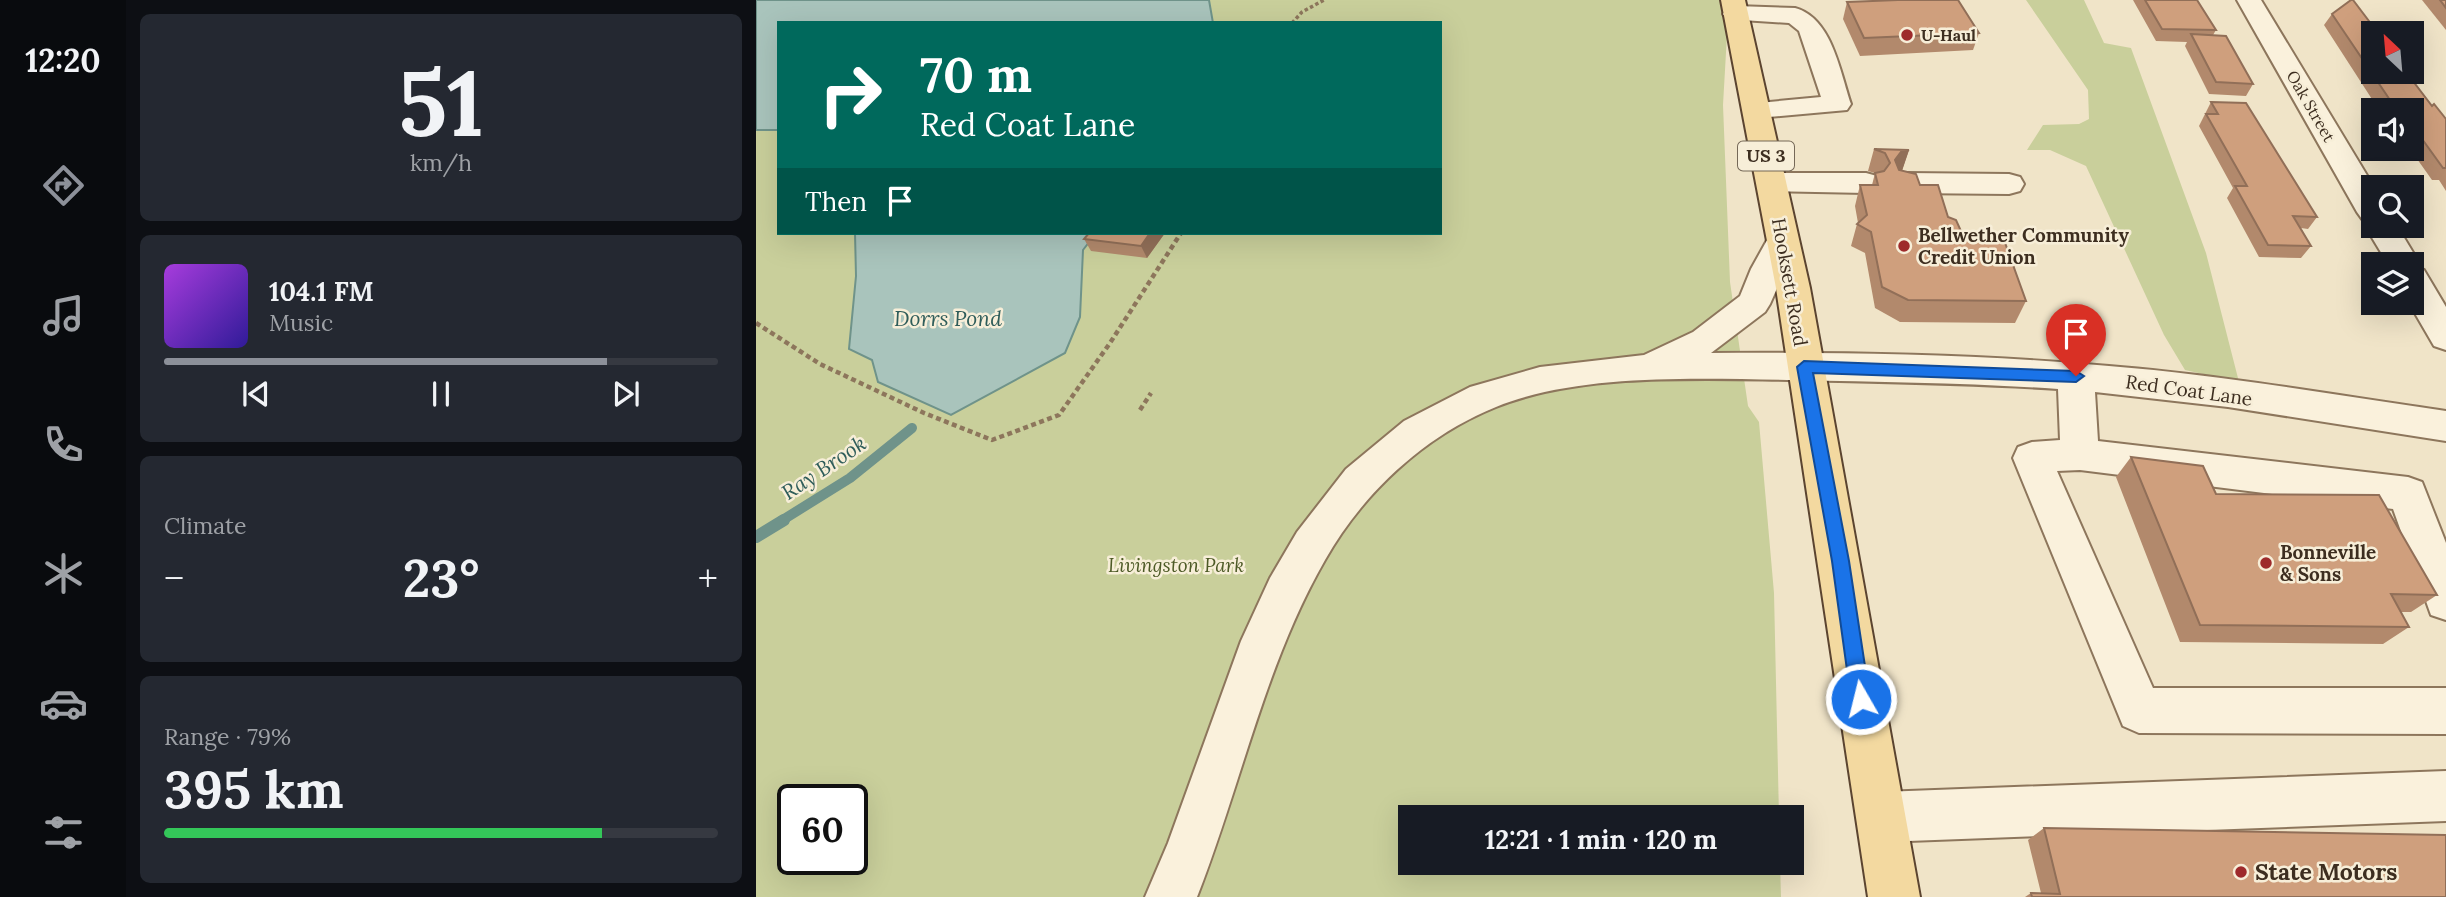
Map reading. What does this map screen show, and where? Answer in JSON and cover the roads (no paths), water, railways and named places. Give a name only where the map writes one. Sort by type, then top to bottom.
[{"type":"main road","name":"Hooksett Road","points":[[1735,7],[1793,288],[1894,897]]},
{"type":"street","name":"Oak Street","points":[[2249,0],[2361,191]]},
{"type":"street","points":[[1735,7],[1795,16],[1811,27],[1837,104],[1758,110]]},
{"type":"street","points":[[1771,182],[1866,183]]},
{"type":"street","points":[[1906,183],[2010,184]]},
{"type":"street","points":[[1171,897],[1196,839],[1267,626],[1307,549],[1345,498],[1372,469],[1406,440],[1477,399],[1551,378],[1636,369],[1686,351],[1705,341],[1753,304],[1782,241]]},
{"type":"street","points":[[2424,299],[2446,337]]},
{"type":"street","name":"Red Coat Lane","points":[[1636,369],[1804,367],[2076,376],[2158,384],[2446,426]]},
{"type":"street","points":[[2076,376],[2080,454]]},
{"type":"street","points":[[2446,601],[2408,494],[2080,454],[2032,458],[2139,710],[2446,711]]},
{"type":"street","points":[[1882,817],[2446,796]]},
{"type":"water","points":[[756,0],[1209,0],[1213,21],[777,21],[777,130],[756,130]]},
{"type":"water","name":"Dorrs Pond","points":[[855,235],[1094,235],[1083,250],[1080,317],[1065,353],[951,415],[878,382],[872,360],[849,349],[856,276]]},
{"type":"waterway","name":"Ray Brook","points":[[781,521],[850,478],[912,428]]},
{"type":"waterway","name":"Ray Brook","points":[[756,537],[784,520]]},
{"type":"place","name":"U-Haul","points":[[1907,35]]},
{"type":"place","name":"Bellwether Community Credit Union","points":[[1904,246]]},
{"type":"place","name":"Bonneville & Sons","points":[[2266,563]]},
{"type":"place","name":"State Motors","points":[[2241,872]]},
{"type":"park label","name":"Livingston Park","points":[[1176,565]]}]
